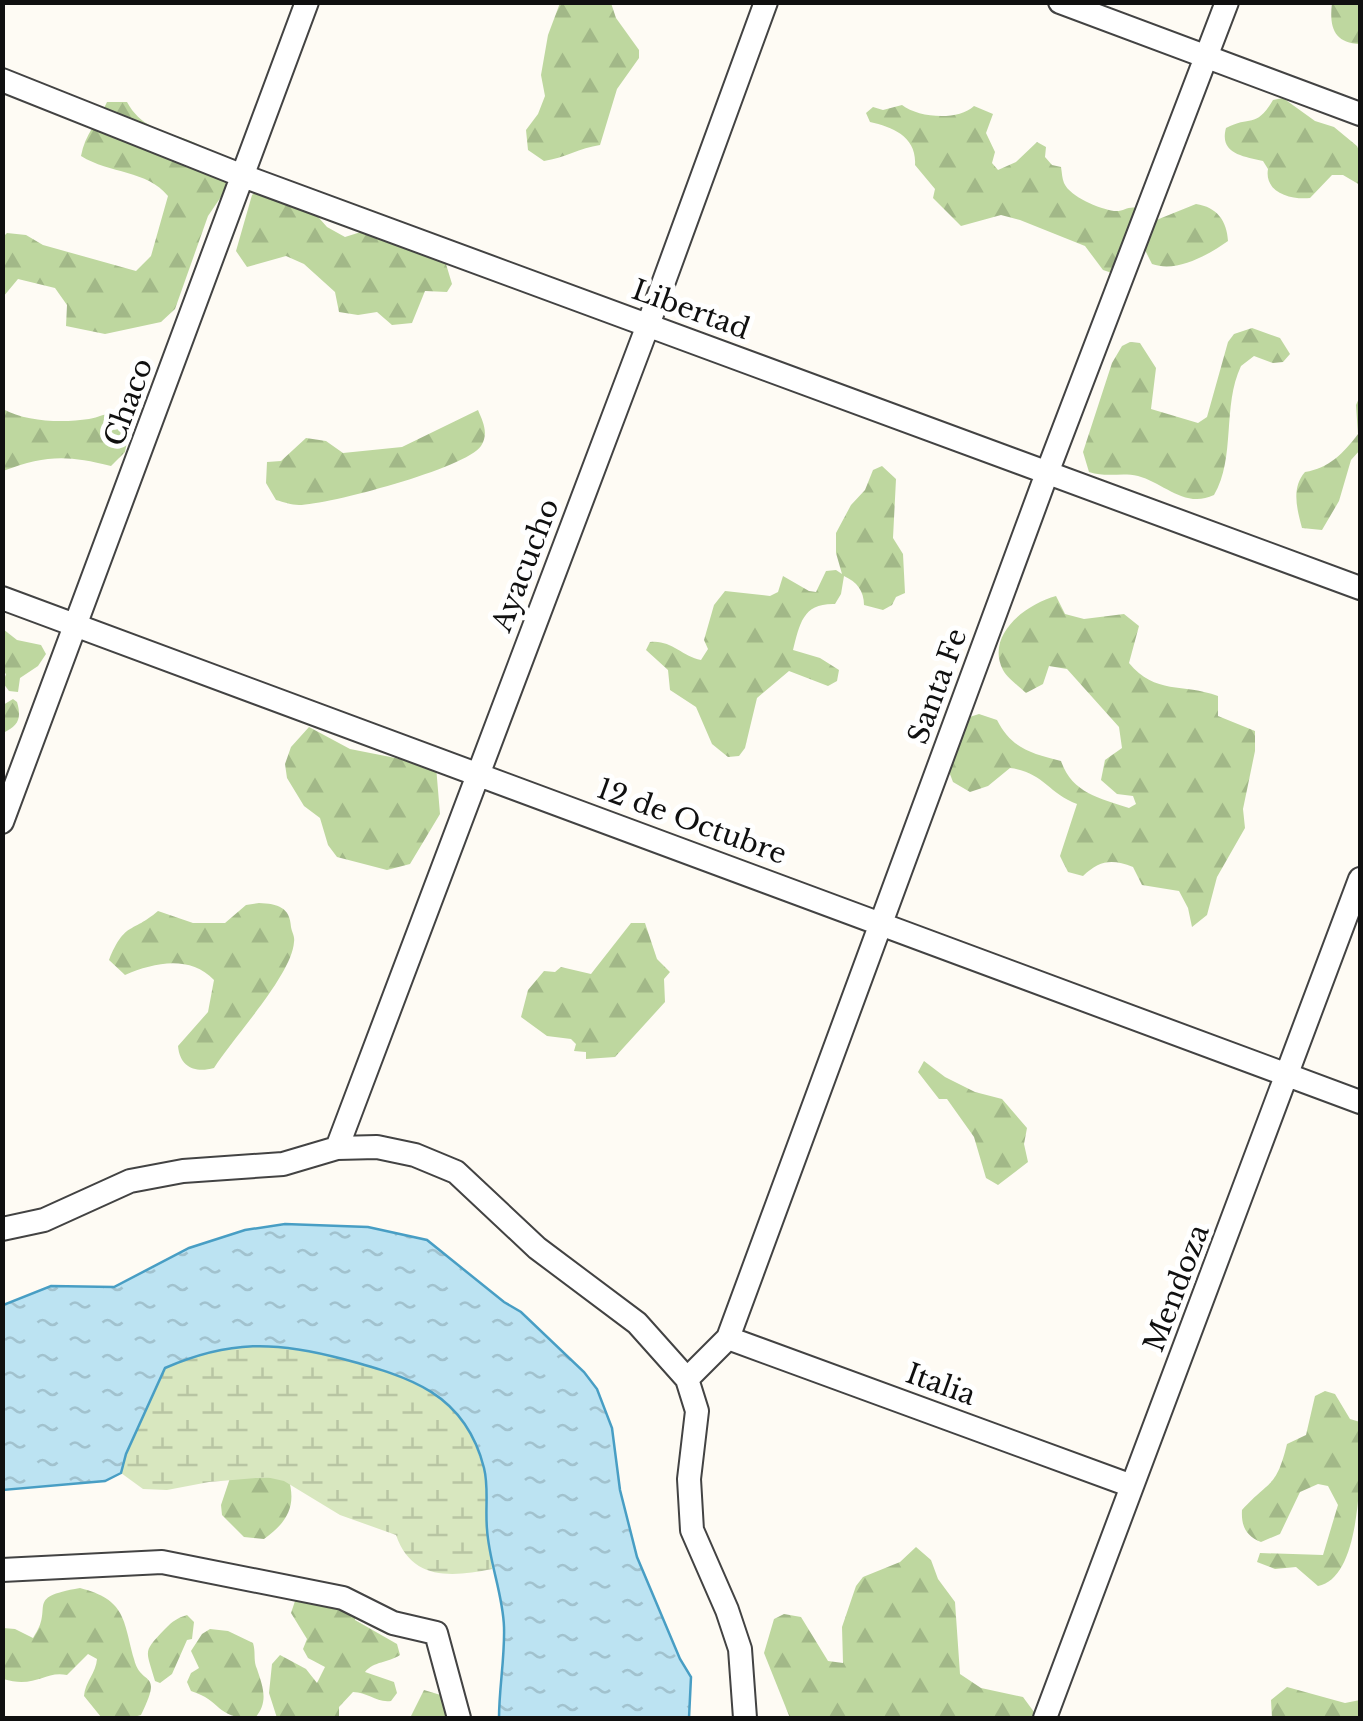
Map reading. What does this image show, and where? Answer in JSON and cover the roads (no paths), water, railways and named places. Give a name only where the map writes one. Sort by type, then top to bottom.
[{"type":"street","name":"Chaco","points":[[2,822],[307,2]]},
{"type":"street","name":"Ayacucho","points":[[337,1148],[766,2]]},
{"type":"street","points":[[1060,2],[1360,114]]},
{"type":"street","name":"Santa Fe","points":[[688,1378],[728,1338],[1047,473],[1228,2]]},
{"type":"street","name":"Libertad","points":[[2,80],[243,176],[1360,588]]},
{"type":"street","name":"12 de Octubre","points":[[2,598],[1360,1102]]},
{"type":"street","name":"Mendoza","points":[[1045,1718],[1360,879]]},
{"type":"street","points":[[2,1229],[44,1220],[130,1181],[201,1169],[283,1164],[337,1148],[377,1147],[414,1155],[456,1172],[537,1248],[637,1323],[688,1378],[697,1411],[688,1479],[692,1530],[740,1649],[745,1718]]},
{"type":"street","name":"Italia","points":[[728,1338],[1132,1486]]},
{"type":"street","points":[[2,1570],[162,1562],[343,1598],[392,1624],[436,1633],[458,1718]]},
{"type":"water","points":[[285,1224],[368,1227],[427,1240],[521,1312],[584,1372],[597,1389],[612,1428],[620,1490],[637,1557],[691,1677],[689,1718],[499,1718],[504,1627],[488,1541],[484,1468],[475,1443],[449,1405],[432,1392],[391,1373],[296,1349],[253,1346],[210,1352],[165,1368],[121,1473],[105,1481],[3,1490],[3,1305],[51,1286],[114,1287],[189,1248],[245,1230]]}]
